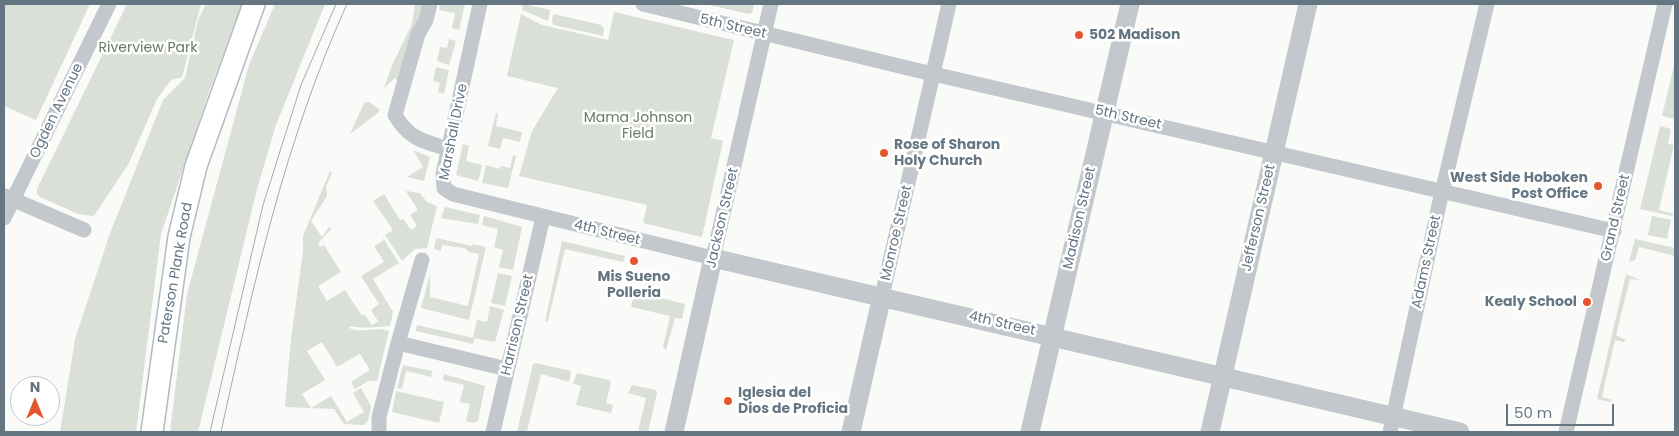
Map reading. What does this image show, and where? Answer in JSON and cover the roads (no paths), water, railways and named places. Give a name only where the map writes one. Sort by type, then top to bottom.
[{"type":"main road","name":"Paterson Plank Road","points":[[152,432],[179,237],[196,166],[254,4]]},
{"type":"street","name":"Ogden Avenue","points":[[4,218],[8,197],[109,4]]},
{"type":"street","points":[[430,4],[426,20],[418,34],[394,115],[402,127],[414,138],[448,149]]},
{"type":"street","name":"Marshall Drive","points":[[480,4],[442,180],[447,190],[543,218]]},
{"type":"street","name":"5th Street","points":[[642,4],[933,74],[1274,151],[1614,231]]},
{"type":"street","name":"Jackson Street","points":[[674,432],[771,4]]},
{"type":"street","name":"Monroe Street","points":[[851,432],[949,4]]},
{"type":"street","name":"Madison Street","points":[[1030,432],[1130,4]]},
{"type":"street","name":"Jefferson Street","points":[[1210,432],[1308,4]]},
{"type":"street","name":"Adams Street","points":[[1392,425],[1486,4]]},
{"type":"street","name":"Grand Street","points":[[1566,432],[1665,4]]},
{"type":"street","points":[[8,197],[84,230]]},
{"type":"street","name":"4th Street","points":[[543,218],[1224,377],[1392,425],[1460,432]]},
{"type":"street","name":"Harrison Street","points":[[493,432],[543,218]]},
{"type":"street","points":[[380,432],[379,416],[422,260]]},
{"type":"street","points":[[398,343],[507,369]]},
{"type":"tram line","points":[[210,432],[263,205],[301,85],[336,4]]},
{"type":"tram line","points":[[221,432],[245,323],[288,161],[325,55],[347,4]]},
{"type":"place","name":"502 Madison","points":[[1079,35]]},
{"type":"place","name":"Rose of Sharon Holy Church","points":[[884,153]]},
{"type":"place","name":"West Side Hoboken Post Office","points":[[1598,186]]},
{"type":"place","name":"Mis Sueno Polleria","points":[[634,261]]},
{"type":"place","name":"Kealy School","points":[[1587,302]]},
{"type":"place","name":"Iglesia del Dios de Proficia","points":[[728,401]]},
{"type":"park label","name":"Riverview Park","points":[[148,48]]},
{"type":"park label","name":"Mama Johnson Field","points":[[638,126]]}]
